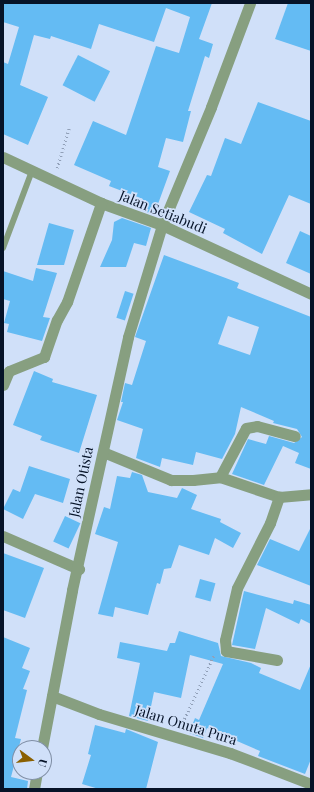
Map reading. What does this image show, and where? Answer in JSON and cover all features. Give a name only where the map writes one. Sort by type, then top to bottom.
[{"type":"street","name":"Jalan Otista","points":[[44,740],[128,337],[162,225],[211,107],[250,3]]},
{"type":"street","name":"Jalan Setiabudi","points":[[3,157],[101,203],[162,225],[311,294]]},
{"type":"street","points":[[3,385],[9,371],[44,357],[57,320],[67,302],[101,203]]},
{"type":"street","points":[[220,477],[246,428],[257,426],[295,436]]},
{"type":"street","points":[[103,452],[171,480],[220,477],[279,497],[311,494]]},
{"type":"street","points":[[277,660],[226,651],[226,648],[228,624],[238,588],[270,523],[279,497]]},
{"type":"street","points":[[3,536],[79,569]]},
{"type":"street","name":"Jalan Onuta Pura","points":[[52,696],[99,714],[177,736],[311,784]]},
{"type":"lane","points":[[3,248],[32,171]]},
{"type":"path","points":[[53,181],[69,128]]},
{"type":"path","points":[[177,736],[211,656],[224,652],[226,648]]},
{"type":"building","points":[[3,3],[212,3],[199,39],[213,44],[209,58],[205,56],[188,111],[191,111],[183,142],[166,138],[158,167],[170,171],[154,215],[139,209],[143,199],[109,186],[111,181],[74,165],[93,121],[126,135],[156,46],[179,53],[190,17],[166,8],[154,42],[99,24],[91,49],[51,36],[50,39],[34,35],[20,85],[48,97],[28,145],[3,134],[3,62],[8,64],[19,27],[3,22]]},
{"type":"building","points":[[288,3],[311,3],[311,51],[275,39]]},
{"type":"building","points":[[78,55],[110,71],[95,102],[63,85]]},
{"type":"building","points":[[258,102],[311,121],[311,204],[289,195],[262,254],[223,233],[225,229],[189,212],[207,175],[211,176],[225,138],[241,144]]},
{"type":"building","points":[[122,218],[151,228],[146,246],[134,243],[126,267],[100,267],[112,240],[114,222]]},
{"type":"building","points":[[49,223],[74,230],[64,265],[37,265]]},
{"type":"building","points":[[300,231],[311,236],[311,274],[286,263]]},
{"type":"building","points":[[164,255],[239,283],[237,288],[311,317],[311,469],[295,463],[299,453],[283,446],[264,485],[232,474],[248,439],[266,444],[269,436],[294,443],[302,437],[297,429],[273,423],[274,421],[241,407],[235,434],[222,459],[196,452],[193,465],[162,458],[160,467],[136,458],[143,429],[117,420],[123,402],[121,402],[125,383],[132,385],[146,341],[135,337]],"holes":[[[228,316],[259,327],[250,355],[218,344]]]},
{"type":"building","points":[[36,268],[57,273],[43,317],[50,318],[42,341],[7,332],[9,324],[4,323],[10,301],[3,299],[3,271],[33,281]]},
{"type":"building","points":[[125,291],[134,294],[125,320],[116,318]]},
{"type":"building","points":[[34,371],[53,379],[52,382],[97,395],[79,453],[40,440],[42,436],[13,425]]},
{"type":"building","points":[[29,466],[70,479],[63,503],[35,494],[23,519],[3,509],[13,489],[20,492]]},
{"type":"building","points":[[132,472],[142,475],[148,492],[177,498],[182,488],[197,495],[191,509],[221,519],[220,522],[241,533],[233,548],[215,538],[209,555],[179,545],[171,568],[164,569],[160,584],[157,583],[148,615],[115,607],[113,617],[98,614],[118,542],[95,534],[104,507],[110,509],[117,476],[130,478]]},
{"type":"building","points":[[65,516],[80,523],[69,549],[53,541]]},
{"type":"building","points":[[311,527],[311,586],[257,565],[270,539],[299,551]]},
{"type":"building","points":[[3,553],[44,568],[25,618],[3,610]]},
{"type":"building","points":[[200,579],[215,583],[211,601],[195,597]]},
{"type":"building","points":[[244,591],[293,604],[294,600],[311,605],[311,624],[301,619],[299,624],[266,608],[255,649],[232,645]]},
{"type":"building","points":[[179,631],[218,643],[221,656],[251,663],[261,668],[259,673],[300,690],[311,664],[311,759],[305,774],[258,756],[260,751],[207,728],[203,738],[189,733],[195,718],[199,720],[223,664],[190,655],[181,698],[154,692],[148,721],[129,716],[140,663],[117,658],[120,642],[167,651],[170,643],[175,643]]},
{"type":"building","points":[[3,637],[30,648],[22,668],[30,671],[23,689],[27,690],[15,738],[21,739],[12,740],[11,777],[12,780],[28,781],[27,789],[3,789]]},
{"type":"building","points":[[95,725],[125,733],[126,729],[158,742],[146,789],[99,789],[82,784],[91,755],[88,754]]}]
